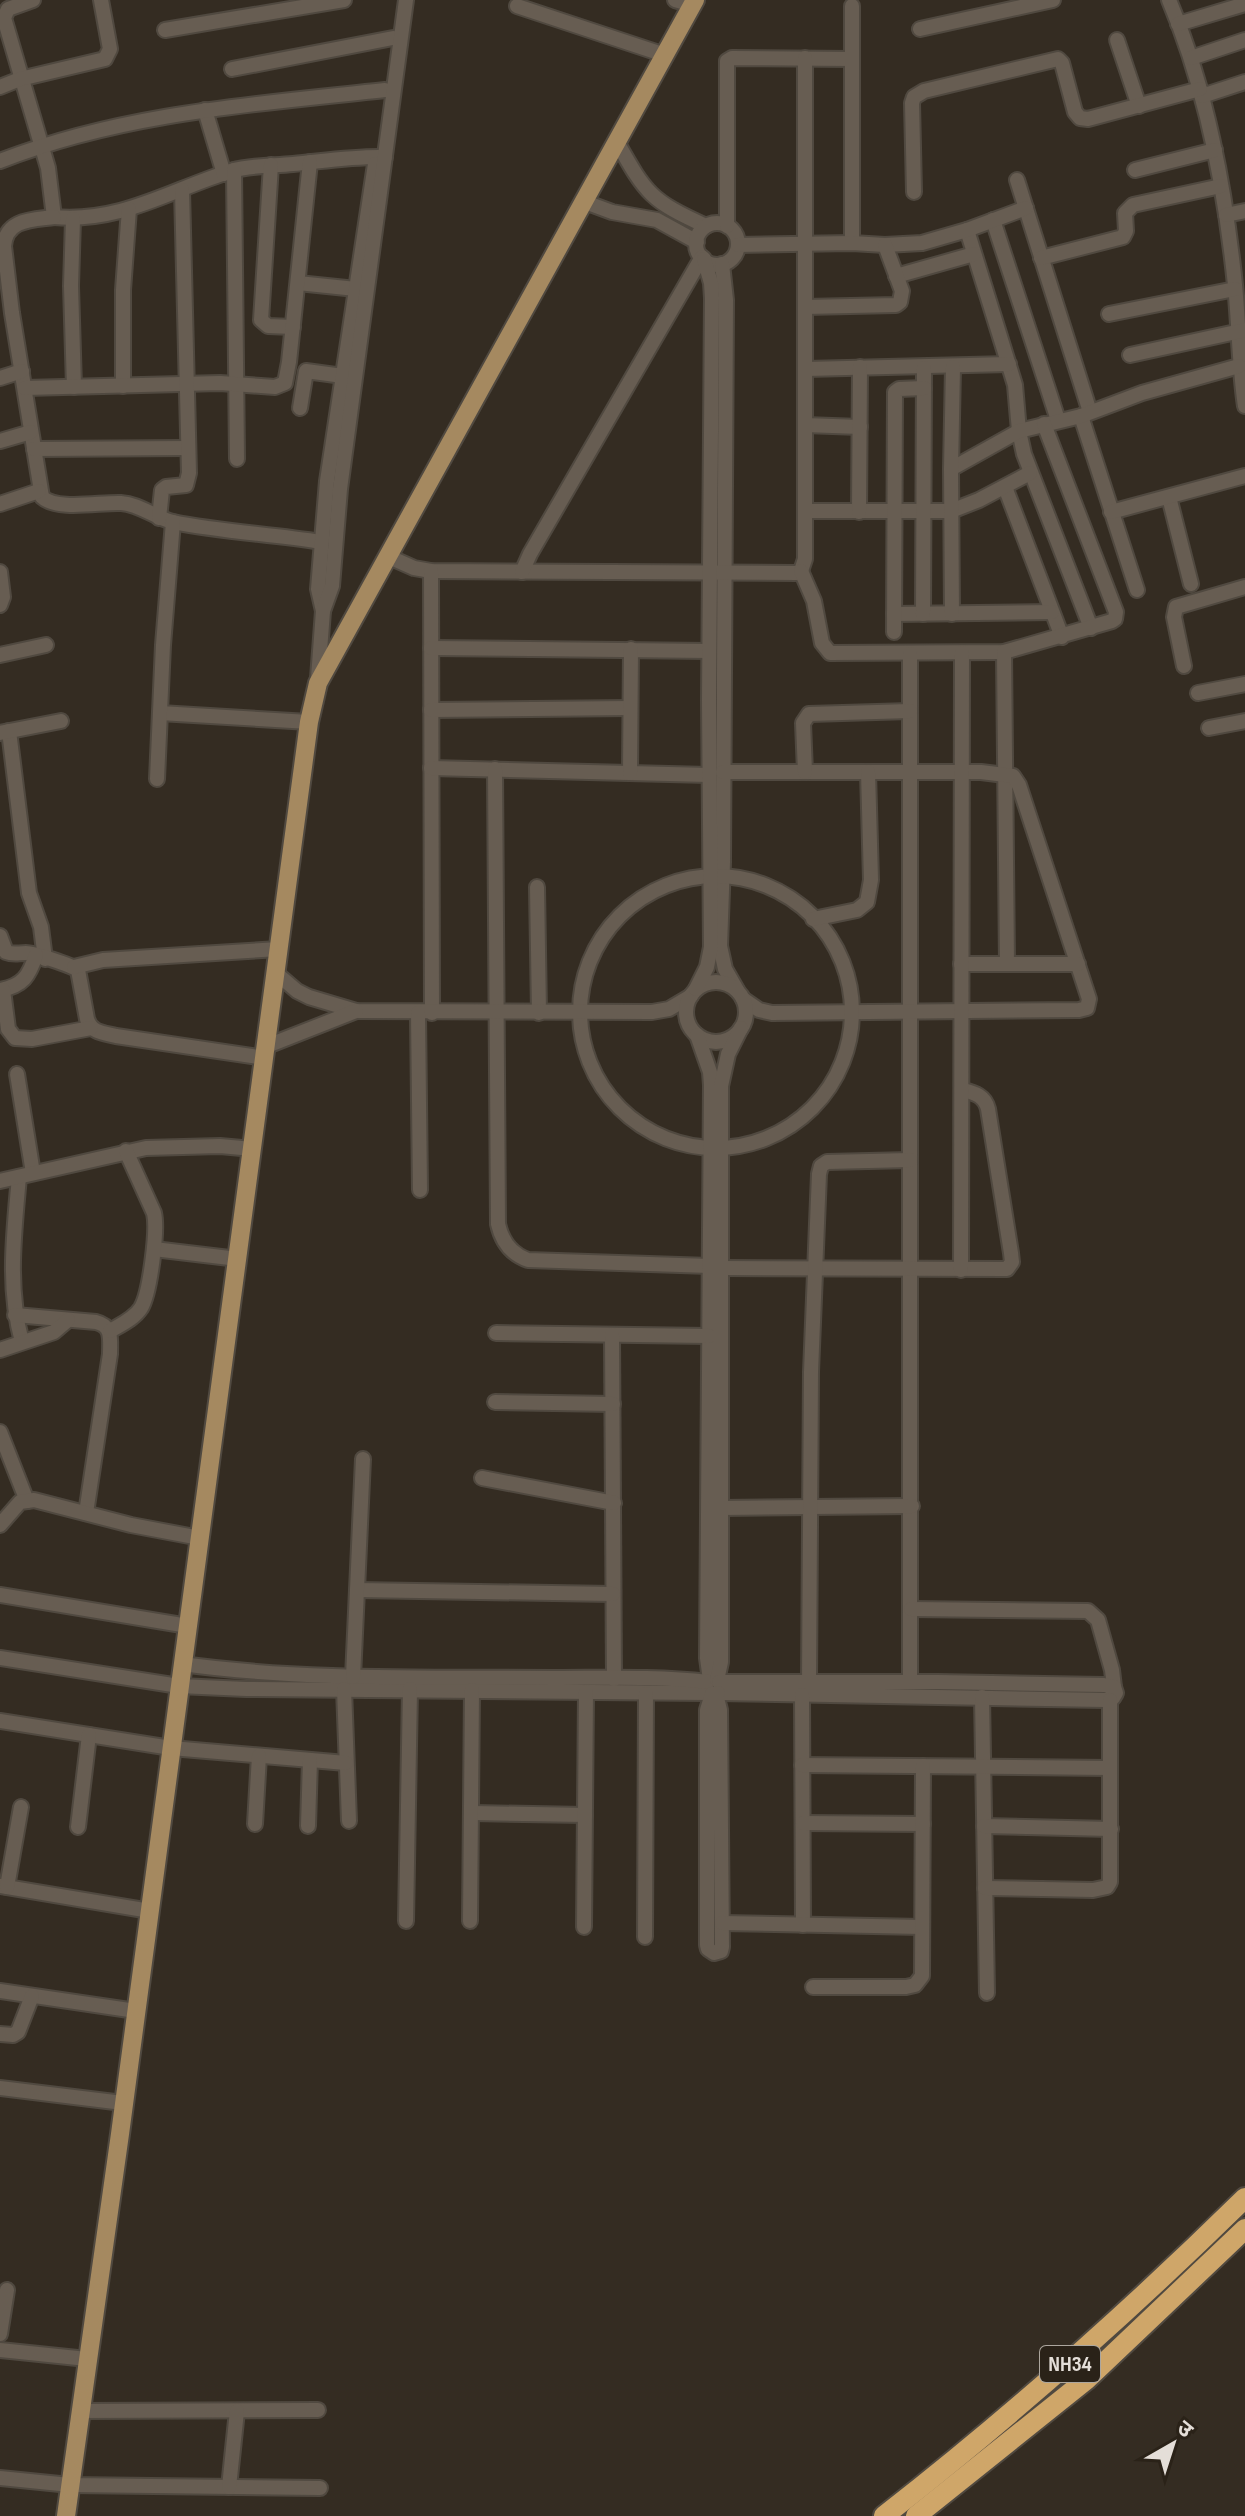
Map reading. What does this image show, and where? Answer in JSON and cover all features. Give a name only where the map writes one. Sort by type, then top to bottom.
[{"type":"highway","name":"NH34","points":[[884,2516],[1058,2375],[1245,2198]]},
{"type":"highway","name":"NH34","points":[[916,2516],[1086,2380],[1245,2229]]},
{"type":"main road","points":[[66,2516],[309,722],[318,683],[665,55],[687,2]]},
{"type":"street","points":[[33,0],[3,11],[48,168],[54,217]]},
{"type":"street","points":[[0,87],[20,79],[105,59],[110,49],[101,0]]},
{"type":"street","points":[[165,30],[344,0]]},
{"type":"street","points":[[318,683],[323,611],[332,586],[340,489],[398,0]]},
{"type":"street","points":[[323,611],[318,589],[327,481],[356,289],[406,0]]},
{"type":"street","points":[[920,29],[1053,0]]},
{"type":"street","points":[[1169,0],[1191,58],[1215,150],[1241,331],[1239,366],[1245,404]]},
{"type":"street","points":[[1178,24],[1245,4]]},
{"type":"street","points":[[517,6],[665,55]]},
{"type":"street","points":[[852,6],[852,243]]},
{"type":"street","points":[[232,69],[393,38]]},
{"type":"street","points":[[1117,40],[1139,106]]},
{"type":"street","points":[[1191,58],[1245,40]]},
{"type":"street","points":[[727,226],[727,61],[732,58],[852,59]]},
{"type":"street","points":[[805,58],[805,559],[801,571],[814,601],[826,651],[910,654],[1004,652],[1115,619],[1116,612],[1051,422],[993,220]]},
{"type":"street","points":[[914,192],[912,103],[918,93],[1058,59],[1062,63],[1075,112],[1080,118],[1088,119],[1245,82]]},
{"type":"street","points":[[0,161],[41,145],[205,110],[385,90]]},
{"type":"street","points":[[205,110],[229,172],[237,459]]},
{"type":"street","points":[[617,142],[645,189],[665,206],[706,226]]},
{"type":"street","points":[[1135,170],[1215,150]]},
{"type":"street","points":[[321,542],[225,531],[166,520],[122,503],[45,501],[39,491],[22,371],[6,315],[2,238],[25,220],[109,215],[229,172],[352,157],[381,157]]},
{"type":"street","points":[[25,388],[237,384],[275,387],[285,383],[310,162]]},
{"type":"street","points":[[271,165],[261,320],[268,326],[293,327]]},
{"type":"street","points":[[1017,180],[1086,414],[1111,512],[1137,590]]},
{"type":"street","points":[[1041,258],[1123,237],[1126,231],[1125,213],[1133,205],[1221,186]]},
{"type":"street","points":[[629,215],[645,189]]},
{"type":"street","points":[[157,779],[166,520],[162,490],[180,487],[188,482],[182,190]]},
{"type":"street","points":[[585,202],[657,220],[701,253],[709,263],[722,264],[733,257],[738,245],[735,232],[718,223],[706,226],[698,236],[701,253],[709,274],[712,298],[709,651],[716,773]]},
{"type":"street","points":[[738,245],[922,243],[1026,208]]},
{"type":"street","points":[[123,386],[123,290],[129,209]]},
{"type":"street","points":[[1226,215],[1245,211]]},
{"type":"street","points":[[73,219],[74,387]]},
{"type":"street","points":[[967,230],[1015,385],[1019,431],[1030,473],[1091,628]]},
{"type":"street","points":[[805,307],[896,305],[903,297],[885,245]]},
{"type":"street","points":[[522,572],[701,253]]},
{"type":"street","points":[[896,276],[974,254]]},
{"type":"street","points":[[716,1149],[723,1070],[743,1023],[740,994],[725,969],[720,946],[716,874],[716,773],[725,573],[726,300],[722,264]]},
{"type":"street","points":[[298,283],[356,289]]},
{"type":"street","points":[[1109,314],[1235,289]]},
{"type":"street","points":[[1130,355],[1241,331]]},
{"type":"street","points":[[806,369],[1009,364]]},
{"type":"street","points":[[951,469],[1019,431],[1086,414],[1142,393],[1239,366]]},
{"type":"street","points":[[859,512],[860,367]]},
{"type":"street","points":[[952,614],[953,367]]},
{"type":"street","points":[[923,614],[924,368]]},
{"type":"street","points":[[0,378],[22,371]]},
{"type":"street","points":[[300,408],[306,371],[343,376]]},
{"type":"street","points":[[894,632],[895,392],[899,389],[924,388]]},
{"type":"street","points":[[805,425],[860,427]]},
{"type":"street","points":[[0,441],[31,432]]},
{"type":"street","points":[[34,449],[188,448]]},
{"type":"street","points":[[805,511],[951,511],[1030,473]]},
{"type":"street","points":[[1111,512],[1245,476]]},
{"type":"street","points":[[1005,487],[1062,637]]},
{"type":"street","points":[[0,504],[39,491]]},
{"type":"street","points":[[1169,497],[1191,584]]},
{"type":"street","points":[[387,556],[414,568],[431,571],[801,571]]},
{"type":"street","points":[[420,1190],[431,768],[431,571]]},
{"type":"street","points":[[0,572],[3,597],[0,605]]},
{"type":"street","points":[[1184,666],[1174,617],[1176,607],[1245,587]]},
{"type":"street","points":[[894,614],[1052,612]]},
{"type":"street","points":[[0,655],[46,645]]},
{"type":"street","points":[[431,648],[709,651]]},
{"type":"street","points":[[630,773],[631,649]]},
{"type":"street","points":[[1004,652],[1007,964]]},
{"type":"street","points":[[961,1270],[962,653]]},
{"type":"street","points":[[910,654],[910,1682]]},
{"type":"street","points":[[1198,693],[1245,684]]},
{"type":"street","points":[[431,710],[630,708]]},
{"type":"street","points":[[805,772],[803,723],[809,714],[910,711]]},
{"type":"street","points":[[160,713],[309,722]]},
{"type":"street","points":[[61,721],[4,732],[17,793],[29,893],[41,927],[40,957],[23,981],[2,990],[8,1029],[15,1038],[32,1039],[91,1028],[116,1036],[266,1052],[315,1026],[356,1011]]},
{"type":"street","points":[[1209,728],[1245,721]]},
{"type":"street","points":[[276,973],[297,991],[356,1011],[652,1012],[669,1009],[712,982],[721,982],[759,1010],[772,1013],[1087,1008],[1089,999],[1019,785],[1016,778],[1005,773],[630,773],[431,768]]},
{"type":"street","points":[[495,769],[498,1224],[500,1235],[517,1256],[528,1260],[716,1267],[1002,1271],[1012,1262],[986,1102],[982,1097],[963,1090]]},
{"type":"street","points":[[813,919],[857,910],[867,902],[871,880],[868,772]]},
{"type":"street","points":[[0,793],[17,793]]},
{"type":"street","points":[[716,874],[710,958],[686,1012],[710,1072],[716,1149],[722,1508],[721,1662],[714,1687],[707,1710],[707,1945],[710,1951],[717,1952],[722,1947],[720,1710],[714,1687],[707,1658],[709,1336],[716,1267]]},
{"type":"street","points":[[716,874],[780,891],[813,919],[842,959],[853,1012],[845,1058],[829,1089],[813,1108],[779,1134],[716,1149],[691,1147],[655,1134],[616,1104],[590,1060],[582,1036],[579,1012],[585,973],[592,955],[599,940],[620,916],[664,886],[716,874]]},
{"type":"street","points":[[537,887],[539,1013]]},
{"type":"street","points":[[0,936],[10,955],[24,953],[74,967],[114,959],[279,949]]},
{"type":"street","points":[[961,964],[1078,964]]},
{"type":"street","points":[[74,967],[80,974],[91,1028]]},
{"type":"street","points":[[314,999],[315,1026]]},
{"type":"street","points":[[652,1012],[677,1020],[716,1042],[726,1040],[743,1023],[772,1013]]},
{"type":"street","points":[[17,1074],[26,1175],[11,1264],[15,1315],[22,1342]]},
{"type":"street","points":[[0,1181],[126,1151],[201,1146],[253,1149]]},
{"type":"street","points":[[110,1331],[131,1318],[142,1305],[154,1249],[154,1213],[126,1151]]},
{"type":"street","points":[[803,1925],[802,1765],[811,1372],[821,1166],[840,1160],[910,1160]]},
{"type":"street","points":[[154,1249],[238,1259]]},
{"type":"street","points":[[15,1315],[102,1324],[110,1331]]},
{"type":"street","points":[[0,1350],[54,1332],[68,1320]]},
{"type":"street","points":[[86,1513],[106,1380],[110,1331]]},
{"type":"street","points":[[496,1333],[709,1336]]},
{"type":"street","points":[[612,1335],[614,1679]]},
{"type":"street","points":[[495,1402],[613,1404]]},
{"type":"street","points":[[0,1432],[13,1505],[0,1525]]},
{"type":"street","points":[[349,1821],[346,1763],[348,1683],[357,1590],[363,1459]]},
{"type":"street","points":[[482,1478],[614,1503]]},
{"type":"street","points":[[13,1505],[86,1513],[200,1538]]},
{"type":"street","points":[[722,1508],[912,1506]]},
{"type":"street","points":[[357,1590],[613,1594]]},
{"type":"street","points":[[0,1595],[188,1626]]},
{"type":"street","points":[[911,1609],[1088,1611],[1098,1620],[1112,1670],[1111,1876],[1107,1887],[1093,1890],[985,1888]]},
{"type":"street","points":[[0,1658],[179,1686],[246,1689],[348,1683],[614,1679],[714,1687],[982,1697],[1112,1694]]},
{"type":"street","points":[[182,1664],[410,1689],[646,1694],[714,1687]]},
{"type":"street","points":[[805,1688],[910,1682],[1112,1694]]},
{"type":"street","points":[[406,1921],[410,1689]]},
{"type":"street","points":[[470,1921],[472,1690]]},
{"type":"street","points":[[584,1927],[586,1692]]},
{"type":"street","points":[[645,1937],[646,1694]]},
{"type":"street","points":[[982,1697],[987,1993]]},
{"type":"street","points":[[0,1721],[171,1748],[346,1763]]},
{"type":"street","points":[[78,1827],[89,1735]]},
{"type":"street","points":[[255,1824],[259,1756]]},
{"type":"street","points":[[308,1826],[310,1760]]},
{"type":"street","points":[[802,1765],[1110,1768]]},
{"type":"street","points":[[813,1987],[897,1988],[915,1985],[922,1976],[923,1766]]},
{"type":"street","points":[[21,1807],[4,1886],[150,1911]]},
{"type":"street","points":[[473,1813],[585,1815]]},
{"type":"street","points":[[803,1823],[923,1824]]},
{"type":"street","points":[[984,1826],[1111,1829]]},
{"type":"street","points":[[722,1923],[922,1927]]},
{"type":"street","points":[[0,1991],[136,2011]]},
{"type":"street","points":[[0,2034],[13,2035],[18,2032],[32,1996]]},
{"type":"street","points":[[0,2088],[123,2103]]},
{"type":"street","points":[[0,2334],[7,2290]]},
{"type":"street","points":[[0,2350],[87,2359]]},
{"type":"street","points":[[80,2411],[318,2410]]},
{"type":"street","points":[[229,2487],[237,2411]]},
{"type":"street","points":[[0,2478],[70,2485],[320,2488]]}]
